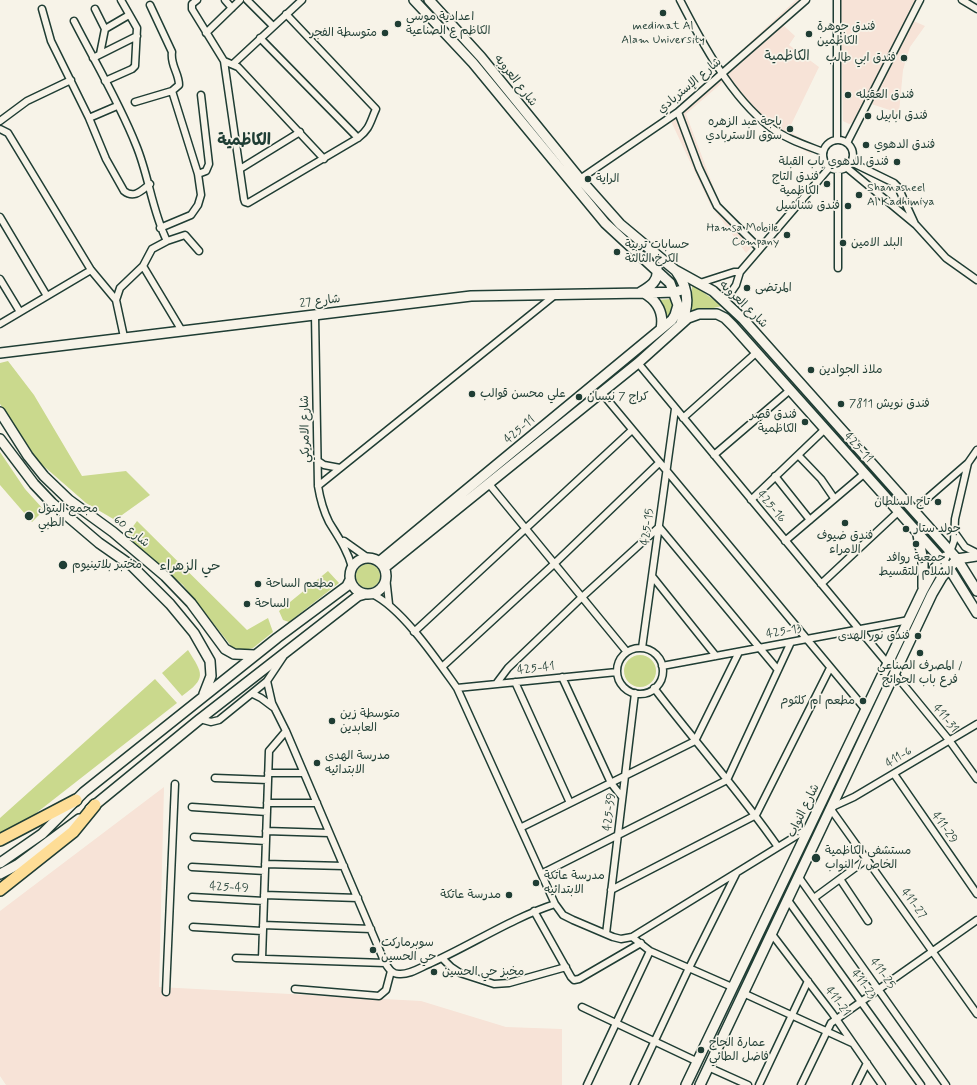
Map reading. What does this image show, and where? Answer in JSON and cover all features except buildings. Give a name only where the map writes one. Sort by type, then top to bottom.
[{"type":"highway","points":[[0,840],[77,799]]},
{"type":"highway","points":[[0,890],[73,832],[91,809]]},
{"type":"street","points":[[105,81],[132,69],[135,66],[137,28],[121,0]]},
{"type":"street","points":[[197,0],[191,7],[224,61],[245,202],[248,202],[324,159],[368,131],[375,107],[286,14]]},
{"type":"street","points":[[225,0],[232,8]]},
{"type":"street","points":[[206,33],[240,0]]},
{"type":"street","points":[[246,0],[273,26]]},
{"type":"street","points":[[233,64],[302,0]]},
{"type":"street","name":"شارع العروبه","points":[[414,0],[473,63],[605,223],[659,271],[670,283],[675,292],[678,305],[675,315]]},
{"type":"street","name":"شارع العروبه","points":[[429,0],[481,57],[580,179],[620,224],[673,268],[700,283],[725,301],[806,388],[957,559],[977,591]]},
{"type":"street","points":[[680,0],[705,48],[723,74],[749,106],[771,127],[798,142],[823,152]]},
{"type":"street","name":"شارع الإستربادي","points":[[580,179],[678,112],[806,0]]},
{"type":"street","points":[[837,0],[837,140]]},
{"type":"street","points":[[847,143],[920,0]]},
{"type":"street","points":[[962,0],[977,9]]},
{"type":"street","points":[[135,102],[172,92],[179,86],[179,79],[171,60],[172,52],[150,5]]},
{"type":"street","points":[[42,9],[51,41],[89,118],[106,159],[124,191],[128,194],[136,194],[150,184]]},
{"type":"street","points":[[95,9],[105,29],[100,54]]},
{"type":"street","points":[[105,29],[129,15]]},
{"type":"street","points":[[74,21],[136,145],[150,184],[160,228],[167,241]]},
{"type":"street","points":[[93,58],[137,36]]},
{"type":"street","points":[[260,38],[358,138]]},
{"type":"street","points":[[224,61],[238,67],[324,159]]},
{"type":"street","points":[[0,121],[27,101],[71,80]]},
{"type":"street","points":[[160,228],[191,215],[201,195],[198,174],[172,92]]},
{"type":"street","points":[[198,174],[206,171],[209,164],[201,95]]},
{"type":"street","points":[[89,118],[117,106]]},
{"type":"street","points":[[678,112],[699,168],[717,206],[759,248]]},
{"type":"street","points":[[0,129],[8,133],[91,270],[116,300],[124,337]]},
{"type":"street","points":[[240,169],[300,132]]},
{"type":"street","points":[[837,140],[847,143],[852,151],[851,162],[846,167],[838,170],[830,167],[824,161],[823,152],[828,143],[837,140]]},
{"type":"street","points":[[851,162],[888,179],[898,187],[916,225]]},
{"type":"street","points":[[725,301],[736,285],[740,272],[830,167]]},
{"type":"street","points":[[846,167],[916,225],[946,258],[977,280]]},
{"type":"street","points":[[838,170],[838,268]]},
{"type":"street","points":[[0,217],[47,296]]},
{"type":"street","points":[[116,300],[120,288],[143,266],[152,249],[167,241],[185,235],[199,251]]},
{"type":"street","points":[[143,266],[182,331]]},
{"type":"street","points":[[661,329],[662,319],[660,310],[655,302],[641,293],[654,282],[658,277],[659,271],[668,273],[673,268]]},
{"type":"street","points":[[670,283],[673,268]]},
{"type":"street","name":"425-11","points":[[673,268],[685,289],[687,303],[680,324]]},
{"type":"street","points":[[0,324],[91,270]]},
{"type":"street","points":[[700,283],[734,272],[740,272]]},
{"type":"street","points":[[0,279],[20,312]]},
{"type":"street","name":"شارع 27","points":[[0,353],[471,296],[675,292],[685,289]]},
{"type":"street","points":[[318,486],[556,295]]},
{"type":"street","name":"شارع الامريكي","points":[[315,314],[318,486],[321,504],[349,556],[352,567]]},
{"type":"street","name":"425-11","points":[[383,569],[638,363],[680,324],[688,318],[699,314],[717,314],[725,318],[734,326],[949,568],[977,613]]},
{"type":"street","name":"425-11","points":[[383,569],[661,329],[675,315]]},
{"type":"street","points":[[683,418],[757,352]]},
{"type":"street","name":"425-16","points":[[638,363],[888,664]]},
{"type":"street","points":[[714,455],[790,390]]},
{"type":"street","points":[[601,392],[866,710]]},
{"type":"street","name":"425-15","points":[[642,648],[676,409]]},
{"type":"street","name":"شارع 60","points":[[0,412],[28,456],[44,476],[70,500],[100,522],[165,576],[181,592],[224,649],[234,654],[255,655]]},
{"type":"street","points":[[751,500],[825,429]]},
{"type":"street","points":[[414,632],[632,430]]},
{"type":"street","points":[[0,439],[34,484],[52,503],[87,533],[132,566],[160,592],[194,633],[207,653],[210,661],[211,676],[203,696]]},
{"type":"street","points":[[915,509],[968,463],[977,452]]},
{"type":"street","points":[[798,455],[821,479],[834,498]]},
{"type":"street","points":[[318,461],[324,465],[340,468]]},
{"type":"street","points":[[442,667],[554,564],[659,463]]},
{"type":"street","points":[[950,552],[954,541],[955,519],[968,463]]},
{"type":"street","points":[[785,541],[834,498],[865,474]]},
{"type":"street","points":[[776,476],[810,520]]},
{"type":"street","points":[[489,484],[626,652]]},
{"type":"street","points":[[821,584],[898,512]]},
{"type":"street","points":[[87,533],[99,533],[101,529],[100,522]]},
{"type":"street","points":[[496,684],[508,668],[659,527],[758,648],[778,670]]},
{"type":"street","points":[[955,531],[957,538],[965,546],[977,554]]},
{"type":"street","points":[[918,533],[923,561],[923,590]]},
{"type":"street","name":"شارع الامريكي","points":[[339,537],[368,558]]},
{"type":"street","points":[[110,550],[110,540],[120,538]]},
{"type":"street","name":"شارع النواب","points":[[686,1085],[696,1061],[923,590],[942,560],[950,552]]},
{"type":"street","points":[[957,559],[977,554]]},
{"type":"street","points":[[0,863],[42,834],[77,799],[203,696],[294,624],[347,586],[350,580],[352,567],[356,562],[368,558],[383,569],[390,604]]},
{"type":"street","name":"شارع النواب","points":[[700,1085],[932,594],[949,568],[957,559]]},
{"type":"street","points":[[0,874],[17,865],[68,828],[191,727],[358,596],[368,594],[382,588],[383,569]]},
{"type":"street","points":[[652,576],[716,656]]},
{"type":"street","points":[[350,580],[355,589],[390,604],[442,667],[457,688],[543,873],[555,904],[563,915],[621,939],[632,937],[737,874],[809,828]]},
{"type":"street","name":"425-13","points":[[662,666],[909,620]]},
{"type":"street","points":[[294,624],[294,635],[304,639]]},
{"type":"street","points":[[190,707],[193,716],[200,720],[211,722],[219,720],[253,694],[267,681],[289,647],[287,640],[280,637],[277,638]]},
{"type":"street","points":[[543,873],[727,780],[791,642]]},
{"type":"street","points":[[642,648],[655,654],[662,666],[663,674],[660,682],[654,688],[642,694],[635,693],[623,686],[617,672],[618,665],[626,652],[642,648]]},
{"type":"street","points":[[522,827],[695,741],[738,652]]},
{"type":"street","points":[[611,890],[756,815],[830,668]]},
{"type":"street","name":"425-41","points":[[457,688],[617,672]]},
{"type":"street","name":"411-31","points":[[894,673],[949,740],[977,780]]},
{"type":"street","points":[[562,678],[611,783],[622,797]]},
{"type":"street","points":[[267,681],[275,710],[286,731],[329,833],[386,963],[391,971],[398,974],[406,973],[442,958],[534,911],[555,904]]},
{"type":"street","points":[[515,682],[570,803]]},
{"type":"street","points":[[654,688],[695,741],[756,815],[778,847]]},
{"type":"street","name":"425-39","points":[[606,934],[635,693]]},
{"type":"street","points":[[253,694],[265,700],[275,710]]},
{"type":"street","points":[[179,716],[188,718],[191,727]]},
{"type":"street","name":"411-6","points":[[830,808],[854,797],[977,724]]},
{"type":"street","points":[[262,959],[269,751],[286,731]]},
{"type":"street","points":[[268,773],[304,773]]},
{"type":"street","name":"411-29","points":[[894,774],[977,894]]},
{"type":"street","points":[[215,778],[268,780]]},
{"type":"street","points":[[166,992],[175,784]]},
{"type":"street","points":[[77,799],[87,802],[91,809]]},
{"type":"street","points":[[267,803],[317,803]]},
{"type":"street","points":[[192,807],[267,812]]},
{"type":"street","name":"411-27","points":[[830,808],[977,1014]]},
{"type":"street","points":[[266,831],[329,833]]},
{"type":"street","points":[[194,837],[266,841]]},
{"type":"street","points":[[814,898],[867,859]]},
{"type":"street","points":[[192,867],[265,868],[344,866]]},
{"type":"street","points":[[634,1085],[689,968],[737,874]]},
{"type":"street","name":"411-25","points":[[798,876],[879,988],[946,1085]]},
{"type":"street","points":[[840,878],[868,920]]},
{"type":"street","name":"425-49","points":[[192,897],[358,898]]},
{"type":"street","name":"411-23","points":[[787,899],[921,1085]]},
{"type":"street","points":[[534,911],[574,980],[579,979],[641,943]]},
{"type":"street","points":[[800,1085],[826,1031],[835,1019],[977,920]]},
{"type":"street","points":[[193,928],[371,929]]},
{"type":"street","name":"411-21","points":[[771,934],[808,981],[882,1085]]},
{"type":"street","points":[[632,937],[650,951],[732,987]]},
{"type":"street","points":[[587,1085],[650,951]]},
{"type":"street","points":[[236,958],[386,963]]},
{"type":"street","points":[[442,958],[460,973],[494,984],[509,983],[566,967]]},
{"type":"street","points":[[295,989],[379,996],[386,990],[391,971]]},
{"type":"street","points":[[759,1085],[808,981]]},
{"type":"street","points":[[743,993],[853,1043]]},
{"type":"street","points":[[582,1007],[696,1061]]},
{"type":"street","points":[[856,1085],[867,1063]]},
{"type":"street","points":[[708,1066],[748,1085]]},
{"type":"shaded area","points":[[796,0],[809,0],[783,25],[795,36],[789,45],[819,67],[788,131],[814,145],[811,154],[779,137],[757,121],[723,82],[686,114],[721,207],[757,242],[746,253],[710,204],[668,115],[682,105]]},
{"type":"shaded area","points":[[841,0],[918,0],[909,19],[925,26],[910,47],[903,70],[899,113],[865,102],[852,123],[849,124],[843,121]]},
{"type":"shaded area","points":[[164,787],[159,987],[421,1001],[506,1027],[562,1029],[562,1085],[6,1085],[0,1076],[0,911]]},
{"type":"green space","points":[[692,284],[722,306],[692,313]]},
{"type":"green space","points":[[671,299],[673,308],[666,320],[657,300]]},
{"type":"green space","points":[[8,361],[34,395],[82,476],[126,471],[150,495],[115,520],[86,503],[39,462],[0,404],[0,363]]},
{"type":"green space","points":[[0,452],[25,489],[44,510],[32,522],[0,485]]},
{"type":"green space","points":[[137,521],[247,630],[268,618],[273,632],[253,648],[240,651],[232,647],[183,585],[126,536]]},
{"type":"green space","points":[[368,564],[373,565],[379,571],[379,581],[373,587],[368,588],[363,587],[357,581],[356,576],[357,571],[363,565]]},
{"type":"green space","points":[[328,571],[339,583],[289,622],[283,620],[279,611]]},
{"type":"green space","points":[[188,650],[197,665],[200,675],[196,685],[182,696],[162,673]]},
{"type":"green space","points":[[640,655],[649,658],[653,662],[656,671],[653,680],[649,684],[640,687],[631,684],[627,680],[624,671],[627,662],[631,658]]},
{"type":"green space","points":[[155,679],[177,703],[35,814],[0,834],[0,818]]},
{"type":"place","name":"medinat Al Alam University","points":[[663,13]]},
{"type":"place","name":"اعدادية موسى الكاظم ع الصناعية","points":[[398,24]]},
{"type":"place","name":"متوسطة الفجر","points":[[385,33]]},
{"type":"place","name":"فندق جوهرة الكاظمين","points":[[809,34]]},
{"type":"place","name":"فندق ابي طالب","points":[[904,58]]},
{"type":"place","name":"فندق العقيله","points":[[848,95]]},
{"type":"place","name":"فندق ابابيل","points":[[868,116]]},
{"type":"place","name":"باجة عبد الزهره سوق الاستربادي","points":[[790,129]]},
{"type":"place","name":"فندق الدهوي","points":[[866,145]]},
{"type":"place","name":"فندق الدهوي باب القبلة","points":[[897,162]]},
{"type":"place","name":"الراية","points":[[588,179]]},
{"type":"place","name":"فندق التاج الكاظمية","points":[[827,184]]},
{"type":"place","name":"Shanasheel Al Kadhimiya","points":[[859,195]]},
{"type":"place","name":"فندق شناشيل","points":[[848,206]]},
{"type":"place","name":"Hamsa Mobile Company","points":[[787,235]]},
{"type":"place","name":"البلد الامين","points":[[843,243]]},
{"type":"place","name":"حسابات تربية الكرخ الثالثة","points":[[617,252]]},
{"type":"place","name":"المرتضى","points":[[747,288]]},
{"type":"place","name":"ملاذ الجوادين","points":[[811,370]]},
{"type":"place","name":"علي محسن قوالب","points":[[472,394]]},
{"type":"place","name":"كراج 7 نيسان","points":[[579,397]]},
{"type":"place","name":"فندق نويش 7811","points":[[841,404]]},
{"type":"place","name":"فندق قصر الكاظمية","points":[[805,422]]},
{"type":"place","name":"تاج السلطان","points":[[938,502]]},
{"type":"place","name":"مجمع البتول الطبي","points":[[29,516]]},
{"type":"place","name":"فندق ضيوف الامراء","points":[[845,523]]},
{"type":"place","name":"جولد ستار","points":[[906,529]]},
{"type":"place","name":"جمعية روافد السلام للتقسيط","points":[[916,544]]},
{"type":"place","name":"مختبر بلاتينيوم","points":[[63,565]]},
{"type":"place","name":"مطعم الساحة","points":[[258,584]]},
{"type":"place","name":"الساحة","points":[[247,604]]},
{"type":"place","name":"فندق نور الهدى","points":[[918,636]]},
{"type":"place","name":"المصرف الصناعي / فرع باب الحوائج","points":[[920,653]]},
{"type":"place","name":"مطعم ام كلثوم","points":[[863,701]]},
{"type":"place","name":"متوسطة زين العابدين","points":[[332,721]]},
{"type":"place","name":"مدرسة الهدى الابتدائيه","points":[[317,763]]},
{"type":"place","name":"مستشفى الكاظمية الخاص / النواب","points":[[816,858]]},
{"type":"place","name":"مدرسة عاتكة الابتدائيه","points":[[536,883]]},
{"type":"place","name":"مدرسة عاتكة","points":[[509,895]]},
{"type":"place","name":"سوبرماركت حي الحسين","points":[[373,950]]},
{"type":"place","name":"مخبز حي الحسين","points":[[434,972]]},
{"type":"place","name":"عمارة الحاج فاضل الطائي","points":[[701,1050]]},
{"type":"district","name":"الكاظمية","points":[[787,57]]},
{"type":"district","name":"الكاظمية","points":[[244,142]]},
{"type":"district","name":"حي الزهراء","points":[[190,567]]}]
